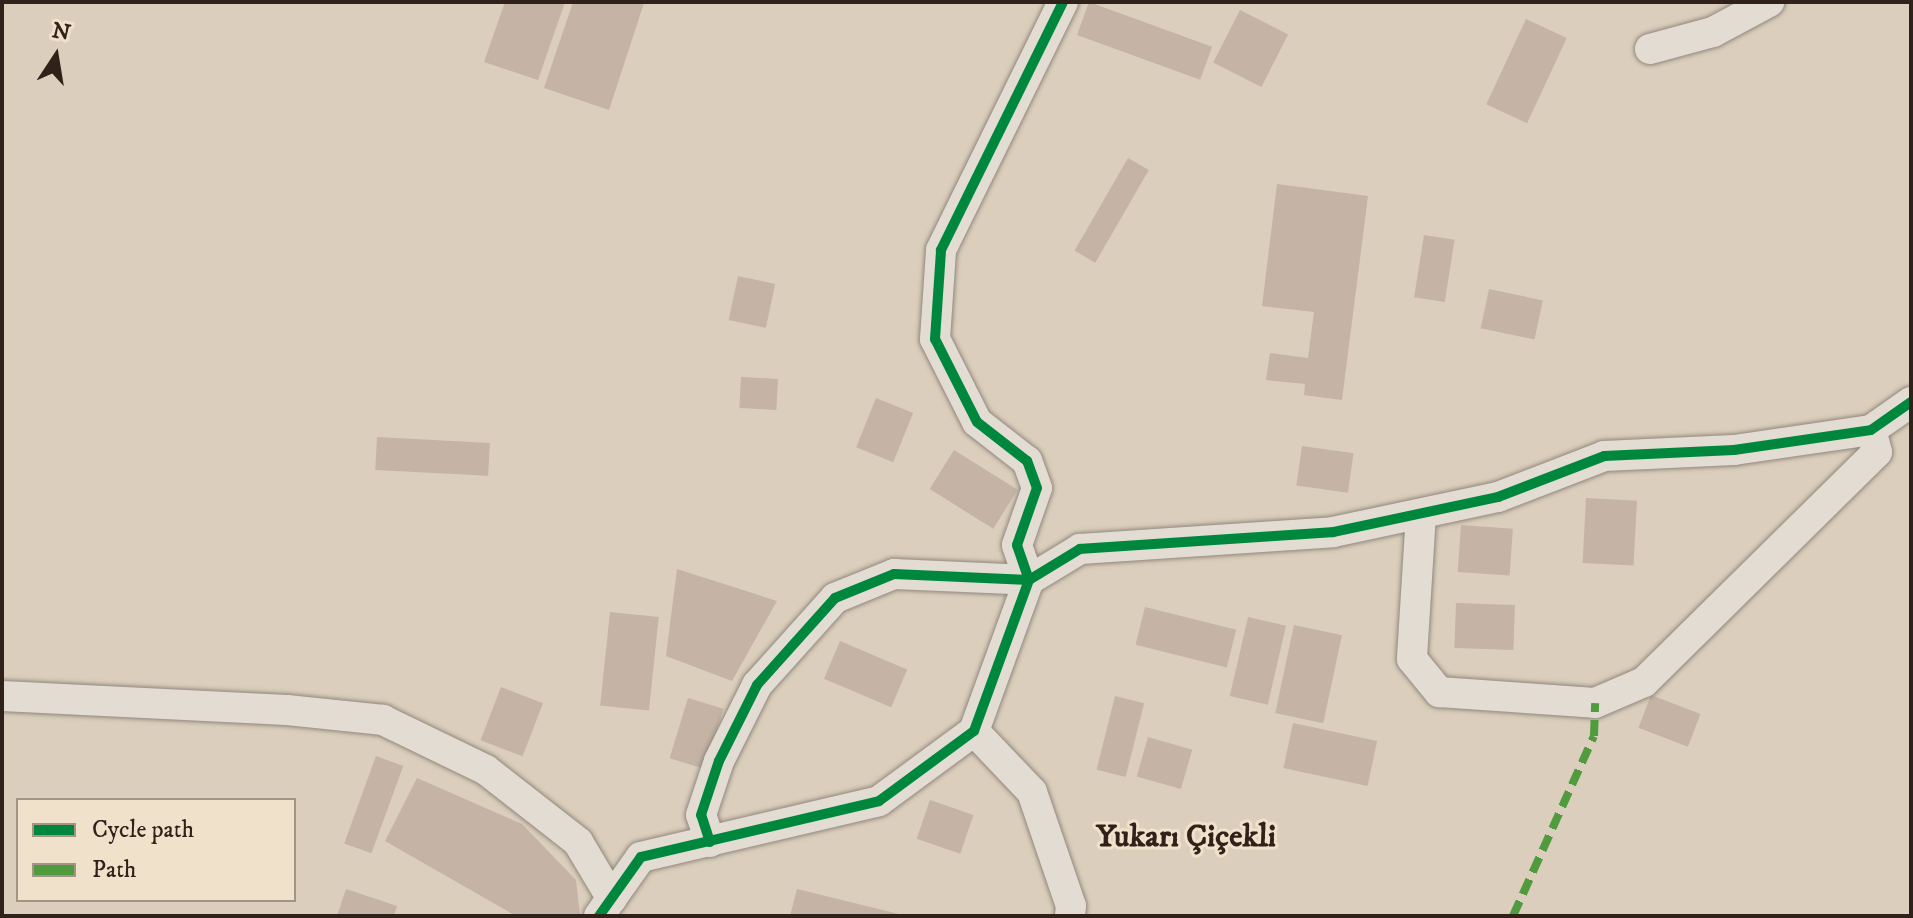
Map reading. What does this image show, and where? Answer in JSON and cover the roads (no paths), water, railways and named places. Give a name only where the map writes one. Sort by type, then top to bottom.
[{"type":"street","points":[[606,908],[641,857],[879,801],[974,731],[1029,580],[1017,545],[1037,488],[1027,461],[977,422],[935,339],[941,250],[1063,2]]},
{"type":"street","points":[[1650,49],[1713,32],[1769,2]]},
{"type":"street","points":[[710,842],[701,815],[719,761],[757,685],[835,598],[894,574],[1029,580],[1080,549],[1333,532],[1498,497],[1604,456],[1734,450],[1871,430],[1911,402]]},
{"type":"street","points":[[1421,514],[1412,659],[1439,692],[1595,703],[1644,682],[1689,639],[1877,452],[1871,430]]},
{"type":"street","points":[[2,696],[287,710],[383,720],[486,770],[578,842],[606,908]]},
{"type":"street","points":[[974,731],[1032,792],[1071,906],[1070,916]]},
{"type":"district","name":"Yukarı Çiçekli","points":[[1186,837]]}]
